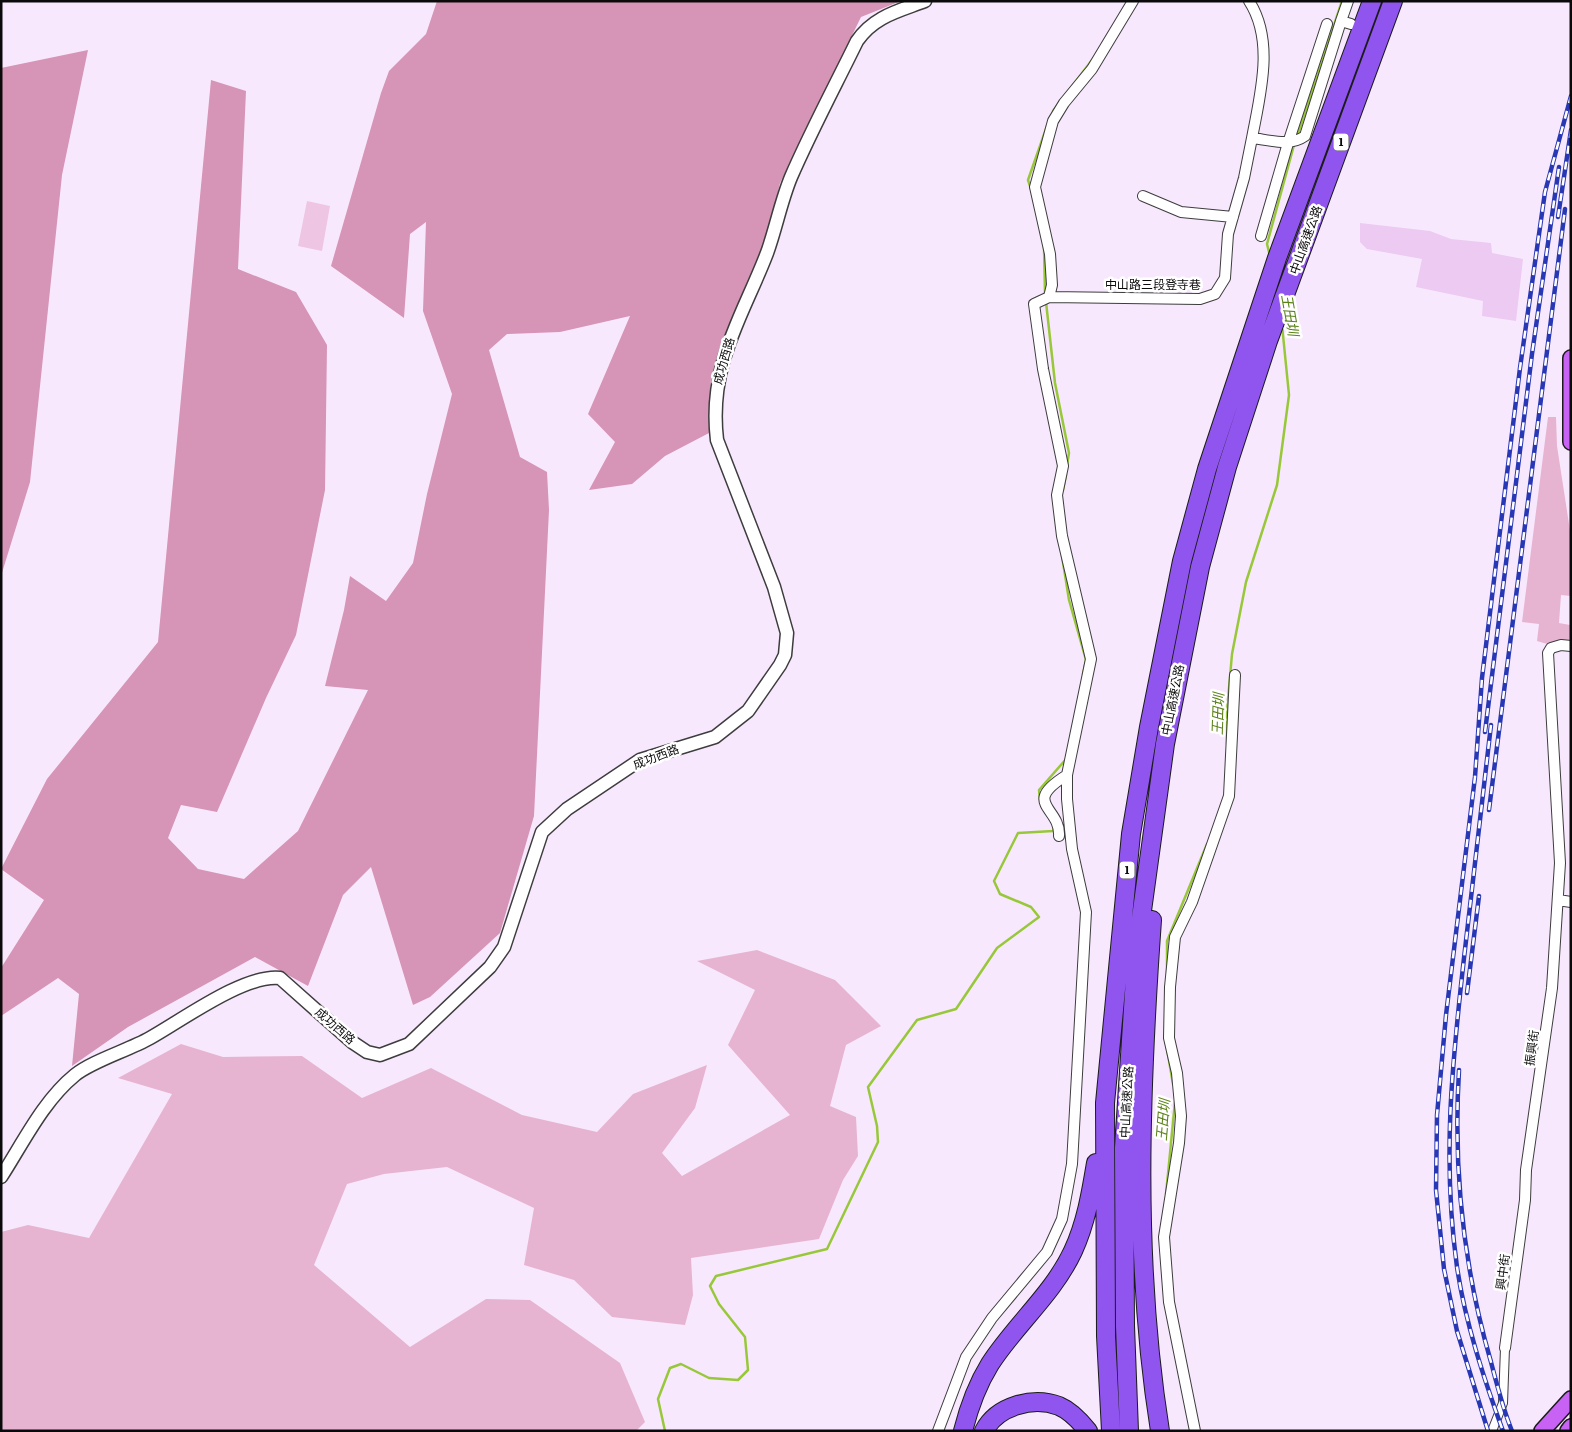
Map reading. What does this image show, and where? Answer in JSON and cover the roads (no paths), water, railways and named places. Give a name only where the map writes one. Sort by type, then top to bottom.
[{"type":"highway","name":"中山高速公路","points":[[1111,1431],[1106,1336],[1105,1103],[1130,844],[1148,726],[1182,561],[1207,469],[1277,258],[1372,1]]},
{"type":"highway","name":"中山高速公路","points":[[1129,1431],[1125,1326],[1124,1148],[1136,956],[1165,744],[1200,567],[1227,467],[1268,341],[1393,1]]},
{"type":"highway","points":[[1147,868],[1153,905],[1144,1035],[1142,1240],[1148,1323],[1160,1431]]},
{"type":"highway","points":[[963,1431],[979,1384],[991,1363],[1031,1314],[1073,1251],[1090,1201],[1105,1103]]},
{"type":"highway","points":[[1142,1168],[1158,1343],[1171,1431]]},
{"type":"highway","points":[[984,1431],[995,1416],[1008,1408],[1022,1404],[1040,1403],[1058,1406],[1073,1414],[1088,1431]]},
{"type":"main road","points":[[1571,358],[1571,442]]},
{"type":"main road","points":[[1542,1431],[1571,1399]]},
{"type":"main road","points":[[1568,1431],[1571,1427]]},
{"type":"street","name":"成功西路","points":[[1,1177],[47,1106],[76,1074],[150,1038],[200,1006],[252,983],[272,977],[280,978],[352,1042],[367,1052],[380,1055],[409,1044],[490,967],[504,947],[542,832],[567,809],[640,760],[715,737],[748,711],[785,655],[787,633],[774,587],[717,440],[714,416],[716,389],[733,328],[767,251],[790,178],[857,41],[866,28],[878,19],[925,1]]},
{"type":"street","points":[[938,1431],[966,1357],[992,1318],[1047,1252],[1062,1219],[1072,1164],[1086,912],[1072,849],[1067,799],[1068,774],[1092,659],[1062,536],[1057,495],[1063,466],[1043,369],[1034,304],[1046,298],[1052,285],[1050,254],[1035,187],[1053,121],[1064,103],[1092,69],[1134,1]]},
{"type":"street","name":"中山路三段登寺巷","points":[[1046,298],[1200,299],[1215,294],[1224,278],[1228,234],[1244,178],[1262,84],[1263,54],[1256,12],[1249,1]]},
{"type":"street","points":[[1252,138],[1288,143],[1305,136],[1346,22],[1348,1]]},
{"type":"street","points":[[1262,236],[1288,143],[1327,24]]},
{"type":"street","points":[[1143,196],[1181,212],[1233,217]]},
{"type":"street","name":"振興街","points":[[1525,1200],[1526,1170],[1552,988],[1560,863],[1548,660],[1551,648],[1561,645],[1571,646]]},
{"type":"street","points":[[1195,1431],[1169,1302],[1164,1237],[1179,1143],[1181,1116],[1177,1074],[1169,1038],[1170,987],[1175,937],[1192,902],[1229,796],[1235,675]]},
{"type":"street","points":[[1058,836],[1058,825],[1047,810],[1044,800],[1049,789],[1068,774]]},
{"type":"street","points":[[1558,900],[1571,902]]},
{"type":"street","name":"興中街","points":[[1505,1348],[1525,1200]]},
{"type":"street","points":[[1492,1431],[1503,1404],[1505,1348]]},
{"type":"waterway","name":"王田圳","points":[[1297,137],[1342,1]]},
{"type":"waterway","points":[[1053,111],[1092,60]]},
{"type":"waterway","points":[[1031,189],[1028,180],[1047,126]]},
{"type":"waterway","name":"王田圳","points":[[1270,256],[1267,244],[1294,145]]},
{"type":"waterway","points":[[1044,247],[1045,294]]},
{"type":"waterway","points":[[1046,302],[1055,383],[1069,453],[1067,465]]},
{"type":"waterway","name":"王田圳","points":[[1227,744],[1227,711],[1232,654],[1246,582],[1277,485],[1289,395],[1282,325]]},
{"type":"waterway","points":[[1063,490],[1066,475]]},
{"type":"waterway","points":[[1062,556],[1069,600],[1086,660],[1083,674]]},
{"type":"waterway","points":[[1040,800],[1039,790],[1067,758]]},
{"type":"waterway","points":[[665,1431],[658,1399],[670,1368],[681,1364],[709,1378],[738,1380],[748,1370],[745,1337],[719,1304],[710,1286],[716,1276],[827,1249],[878,1142],[877,1126],[868,1087],[917,1020],[956,1009],[997,948],[1039,917],[1031,907],[1000,894],[994,881],[1018,833],[1053,831],[1054,827]]},
{"type":"waterway","name":"王田圳","points":[[1167,973],[1167,941],[1207,844]]},
{"type":"waterway","name":"王田圳","points":[[1166,1043],[1173,1084]]},
{"type":"waterway","name":"王田圳","points":[[1166,1194],[1175,1102]]},
{"type":"railway","points":[[1488,1431],[1457,1331],[1444,1269],[1436,1190],[1437,1115],[1446,1015],[1475,777],[1482,678],[1520,368],[1545,192],[1571,96]]},
{"type":"railway","points":[[1558,217],[1571,130]]},
{"type":"railway","points":[[1485,732],[1532,354],[1559,167]]},
{"type":"railway","points":[[1489,810],[1565,209]]},
{"type":"railway","points":[[1491,725],[1456,1036],[1449,1150],[1453,1227],[1460,1288],[1482,1371],[1503,1431]]},
{"type":"railway","points":[[1467,993],[1479,896]]},
{"type":"railway","points":[[1459,1070],[1459,1181],[1467,1254],[1481,1326],[1500,1397],[1512,1431]]}]
